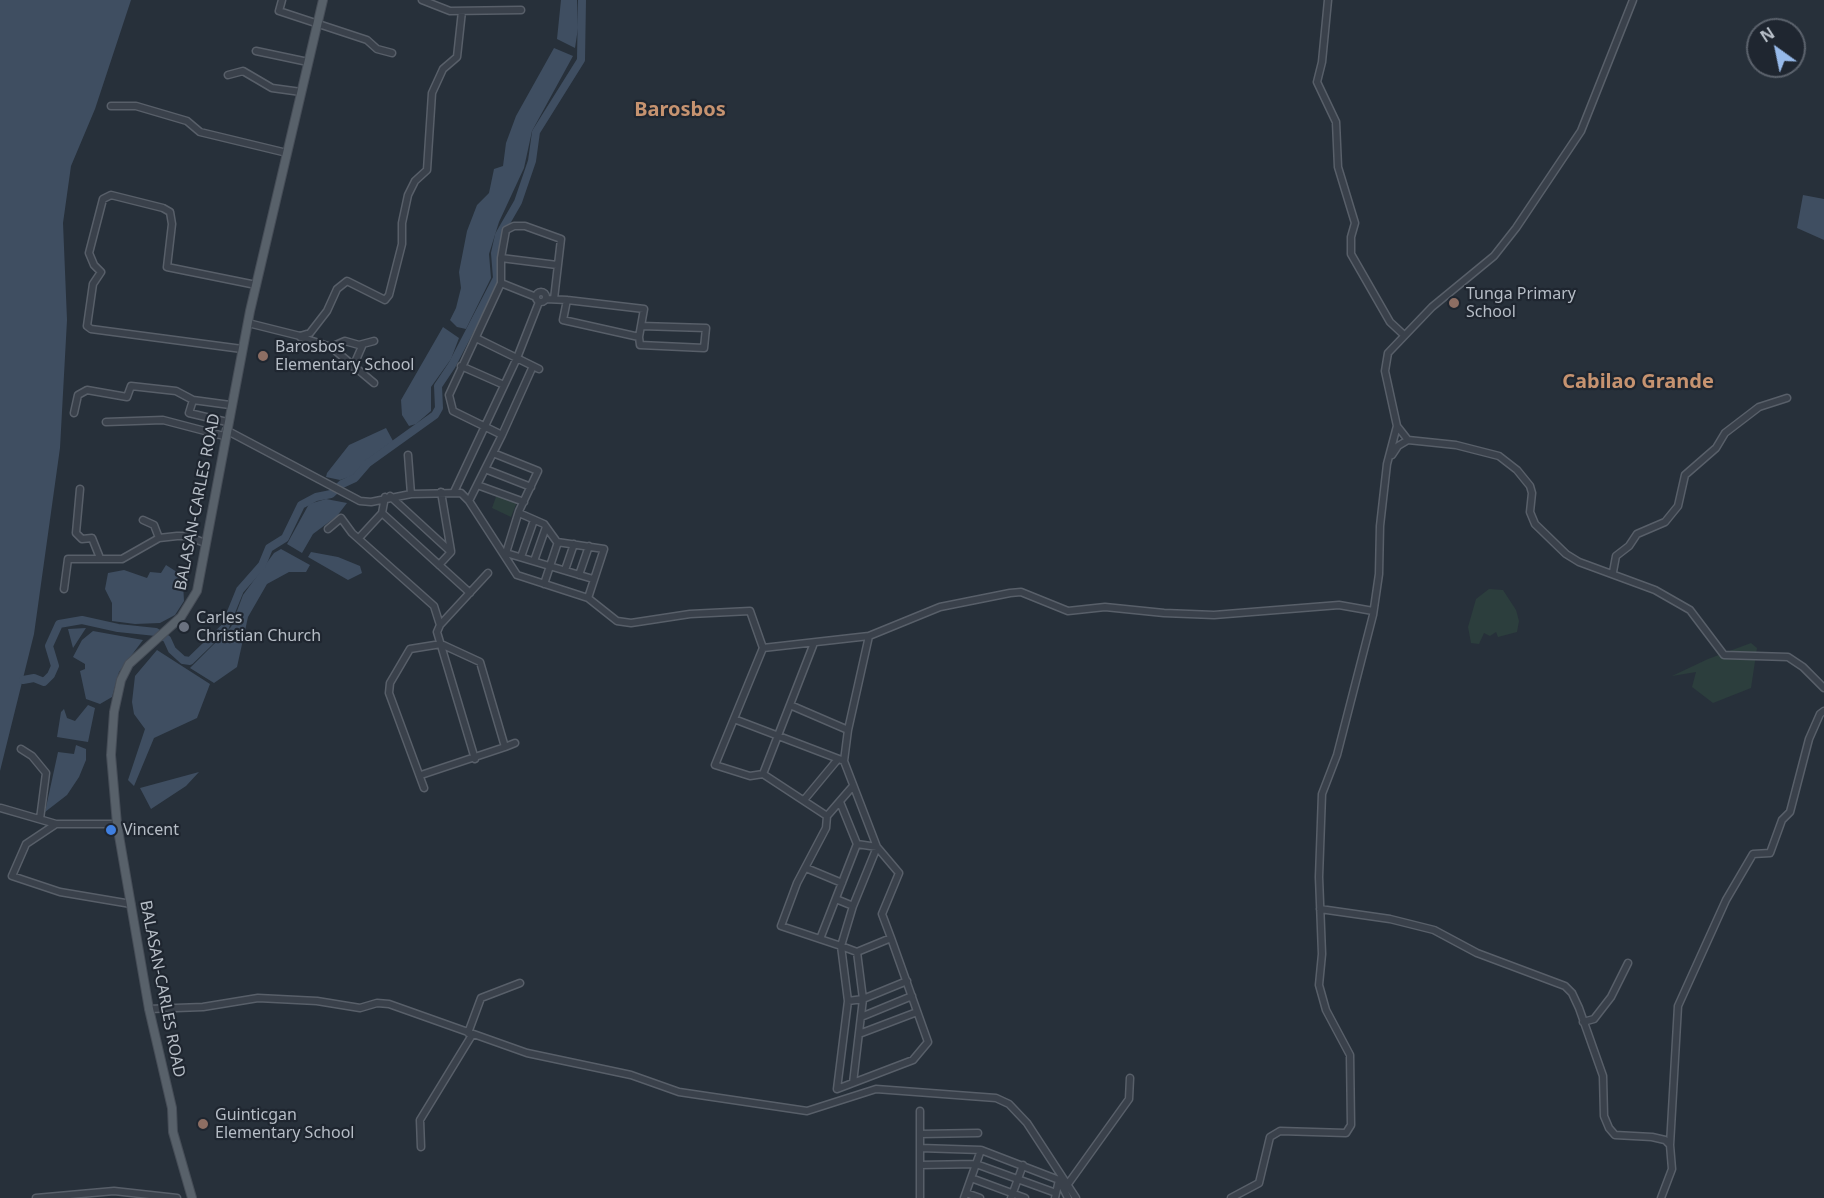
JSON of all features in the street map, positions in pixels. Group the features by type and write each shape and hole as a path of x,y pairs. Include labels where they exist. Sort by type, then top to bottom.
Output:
{"main road":[{"name":"BALASAN-CARLES ROAD","path":"192,1198 173,1132 171,1108 149,1009 117,824 111,755 116,696 129,664 191,605 197,591 230,405 323,0"}],"street":[{"path":"282,0 279,11 367,40 377,49 392,53"},
{"path":"422,0 450,11 521,10"},
{"path":"1328,0 1322,62 1317,82 1336,122 1338,167 1355,223 1351,237 1351,254 1384,314 1404,335"},
{"path":"1231,1198 1259,1182 1270,1137 1280,1131 1339,1134 1349,1130 1350,1055 1320,994 1322,794 1337,755 1379,582 1380,526 1387,464 1397,426 1385,364 1388,353 1458,284 1494,256 1516,228 1581,130 1634,0"},
{"path":"300,336 310,333 327,311 337,289 347,281 385,300 389,295 402,244 402,223 408,195 415,181 427,170 432,93 443,69 457,57 462,11"},
{"path":"256,51 308,62"},
{"path":"228,75 243,71 272,88 301,92"},
{"path":"111,106 136,106 186,121 200,132 287,153"},
{"path":"242,349 91,329 87,326 93,284 101,272 94,265 89,253 103,198 111,195 163,208 170,212 172,224 167,267 256,285"},
{"path":"502,435 453,411 449,395 501,283 501,258 506,230 525,226 561,239 554,299"},
{"path":"501,258 557,265"},
{"path":"501,283 537,300 546,298 644,309 639,337 640,345 704,348 706,328 641,326"},
{"path":"454,492 517,357 537,300"},
{"path":"567,300 563,320 639,337"},
{"path":"248,323 332,347 353,367 370,377 374,383"},
{"path":"469,501 536,367 476,338"},
{"path":"332,347 345,341 363,344 374,341"},
{"path":"353,367 363,344"},
{"path":"461,366 504,385"},
{"path":"74,412 78,395 87,390 128,397 131,386 176,391 193,400 230,405"},
{"path":"1612,572 1616,556 1629,546 1637,534 1665,522 1678,506 1685,475 1716,448 1725,433 1759,407 1787,398"},
{"path":"193,400 189,413 226,429 360,501 370,502 411,494 461,493 469,501 517,575 588,598 617,621 631,623 690,614 750,611 763,648 715,765 750,776 763,774 827,816"},
{"path":"106,422 164,420 226,429"},
{"path":"1397,426 1408,440"},
{"path":"1387,464 1394,451 1408,440 1456,445 1490,453 1506,461 1530,486 1532,519 1538,529 1573,558 1655,590 1690,610 1724,655 1788,657 1824,688"},
{"path":"493,453 538,471 519,513 506,553 594,579"},
{"path":"408,455 411,494"},
{"path":"485,469 531,487"},
{"path":"480,486 524,502"},
{"path":"80,489 76,533 82,539 92,538 100,558"},
{"path":"441,492 452,552"},
{"path":"359,537 382,513 387,497"},
{"path":"387,497 452,552"},
{"path":"382,513 470,593"},
{"path":"519,513 546,527 558,542 604,549 588,598"},
{"path":"328,529 341,518 352,533 434,606 440,625"},
{"path":"143,520 154,525 159,538"},
{"path":"521,557 534,520"},
{"path":"534,561 546,527"},
{"path":"64,589 68,559 127,557 159,538 187,536 205,543"},
{"path":"544,584 558,542"},
{"path":"565,570 574,544"},
{"path":"579,574 589,546"},
{"path":"439,565 452,552"},
{"path":"475,759 437,632 440,625 488,573"},
{"path":"763,648 869,636 940,607 1022,592 1068,611 1105,607 1214,615 1339,605 1373,611"},
{"path":"804,800 841,760 869,636"},
{"path":"763,774 814,642"},
{"path":"424,788 389,693 390,683 410,649 441,644 480,662 505,747"},
{"path":"790,705 848,730"},
{"path":"1661,1198 1672,1169 1670,1145 1678,1006 1726,900 1754,854 1770,853 1782,820 1790,812 1809,739 1820,714 1824,711"},
{"path":"734,719 841,760 878,846 899,873 882,914 928,1042 913,1060 837,1089"},
{"path":"421,775 475,759 516,743"},
{"path":"21,749 37,760 46,773 39,809 40,819"},
{"path":"854,786 827,816 826,828 797,883 781,926 858,952 891,938"},
{"path":"820,939 857,844 840,802"},
{"path":"1,808 56,824 117,824"},
{"path":"56,824 26,844 12,876 60,892 131,904"},
{"path":"857,844 878,846"},
{"path":"836,1101 848,1001 841,946 853,906 878,846"},
{"path":"806,868 842,883"},
{"path":"836,899 853,906"},
{"path":"1320,909 1390,919 1434,930 1477,953 1565,986 1572,993 1603,1076 1604,1116 1609,1128 1615,1135 1652,1137 1665,1140 1670,1145"},
{"path":"853,1083 863,999 858,952"},
{"path":"1583,1022 1594,1019 1611,997 1628,963"},
{"path":"848,1001 863,999 906,981"},
{"path":"422,1147 420,1120 470,1034 481,998 520,983"},
{"path":"861,1017 912,996"},
{"path":"149,1009 203,1007 258,999 317,1001 360,1008 377,1003 389,1004 527,1053 631,1075 679,1092 807,1111 876,1089 1003,1101 1027,1123 1076,1198"},
{"path":"859,1035 917,1012"},
{"path":"1068,1184 1129,1099 1131,1078"},
{"path":"920,1111 920,1198"},
{"path":"920,1134 978,1133"},
{"path":"920,1148 981,1150 1059,1180 1068,1198"},
{"path":"980,1198 965,1195 981,1150"},
{"path":"920,1165 976,1164 1055,1196 1059,1180"},
{"path":"1012,1196 1023,1165"},
{"path":"971,1178 1012,1196 1025,1198"},
{"path":"36,1198 114,1191 177,1198"}],"shaded area":[{"path":"497,494 517,502 511,517 492,508"},
{"path":"1489,589 1503,590 1516,610 1519,621 1517,632 1498,637 1496,632 1490,636 1484,633 1479,644 1471,643 1468,627 1476,599"},
{"path":"1751,643 1757,648 1751,688 1713,703 1692,687 1696,672 1672,676 1708,659"}],"water":[{"path":"0,0 131,0 95,109 71,166 63,223 67,320 60,448 34,634 0,771"},
{"path":"561,0 577,0 578,28 575,48 557,39"},
{"path":"554,48 573,56 532,131 524,168 499,222 489,254 491,278 466,329 457,327 450,320 461,288 459,272 467,231 477,205 489,193 494,169 503,166 506,143 516,116"},
{"path":"1803,195 1824,199 1824,240 1797,228"},
{"path":"443,327 459,338 451,359 431,387 431,411 416,424 409,426 402,415 401,400"},
{"path":"386,428 393,441 369,458 352,476 340,480 326,477 349,445"},
{"path":"326,499 347,503 337,516 313,534 302,553 287,544 309,504"},
{"path":"281,549 310,565 306,572 289,572 267,584 248,617 237,667 214,683 190,668 231,627 243,595 274,553"},
{"path":"311,552 338,557 360,566 362,573 348,580 308,557"},
{"path":"166,565 180,574 183,583 184,601 175,615 160,623 135,624 112,621 112,603 105,589 108,573 124,570 147,578 150,572 161,573"},
{"path":"86,628 73,648 68,629"},
{"path":"93,631 143,640 119,672 112,697 100,704 86,699 80,671 85,669 85,664 73,657 82,640"},
{"path":"157,650 210,684 197,718 154,738 134,786 128,780 145,729 134,714 132,702 135,676"},
{"path":"88,705 95,708 88,742 57,737 61,712 64,709 67,718 75,721"},
{"path":"76,745 86,749 86,760 79,777 67,795 45,812 58,752 74,754"},
{"path":"199,772 186,786 151,809 140,788"}],"waterway":[{"path":"23,680 34,678 44,682 51,675 55,666 49,646 59,624 82,620 118,628 156,632 167,639 172,650 183,660 190,661 225,627 240,590 262,565 269,548 285,538 301,505 316,497 331,494 342,484 355,478 368,463 435,415 439,408 438,386 452,365 497,278 495,253 499,235 518,202 532,161 536,132 581,60 582,0"}],"place":[{"name":"Tunga Primary School","path":"1454,303"},
{"name":"Barosbos Elementary School","path":"263,356"},
{"name":"Carles Christian Church","path":"184,627"},
{"name":"Vincent","path":"111,830"},
{"name":"Guinticgan Elementary School","path":"203,1124"}],"district":[{"name":"Barosbos","path":"680,110"},
{"name":"Cabilao Grande","path":"1638,382"}]}
